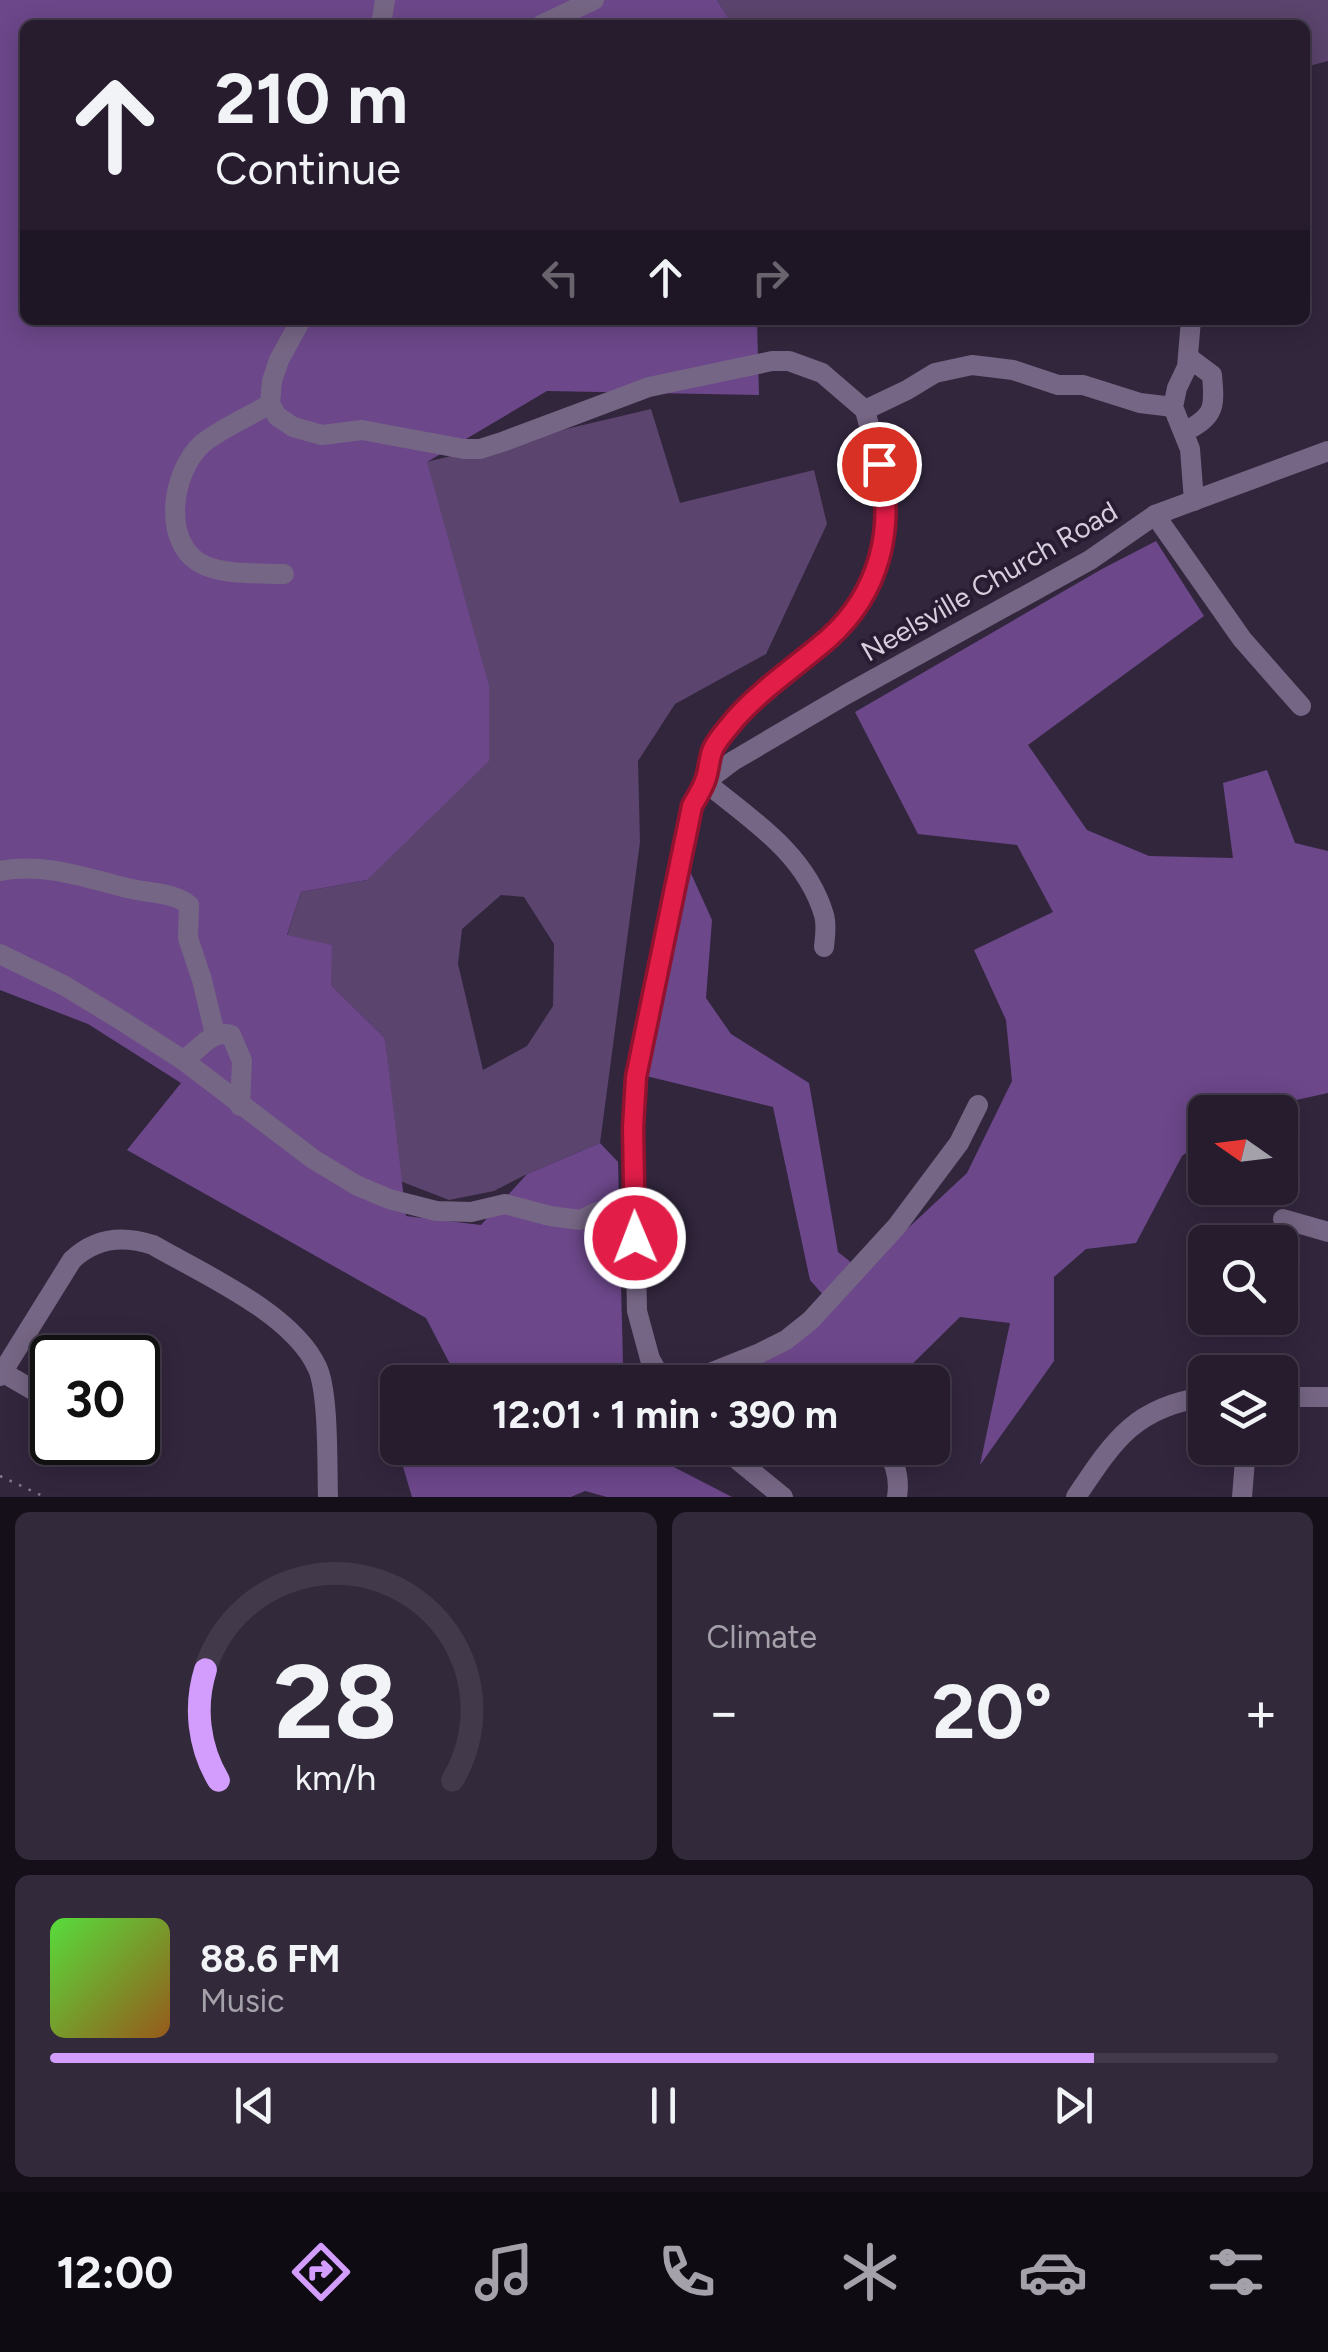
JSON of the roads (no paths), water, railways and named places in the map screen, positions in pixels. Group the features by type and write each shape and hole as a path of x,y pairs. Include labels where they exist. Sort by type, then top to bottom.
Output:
{"street":[{"path":"552,20 594,0"},
{"path":"298,325 278,360 270,404 277,416 308,432 362,430 447,448 480,449 649,387 772,361 789,361 822,373 865,410 886,490 886,525 880,559 868,588 832,634 738,716 713,748 705,782 692,806 636,1077 633,1128 637,1311 654,1365"},
{"path":"1191,325 1188,357 1173,408 1190,450 1194,501"},
{"path":"1184,432 1203,422 1214,403 1212,375 1188,357"},
{"path":"865,410 935,373 972,365 1014,370 1058,385 1083,385 1140,404 1173,408"},
{"path":"270,404 203,443 191,457 182,472 174,523 193,559 210,568 284,574"},
{"name":"Neelsville Church Road","path":"705,782 846,694 1090,560 1155,515 1328,451"},
{"path":"1155,515 1242,639 1301,706"},
{"path":"705,782 786,848 797,862 825,918 824,947"},
{"path":"0,871 14,868 74,874 181,898 189,905 188,938 215,1034"},
{"path":"0,954 64,986 182,1060 313,1159 388,1199 436,1211 471,1212 505,1204 580,1220 635,1202"},
{"path":"182,1060 215,1034 231,1035 239,1052 242,1074 240,1106"},
{"path":"730,1365 786,1340 811,1320 898,1226 959,1143 978,1105"},
{"path":"1283,1219 1328,1232"},
{"path":"30,1390 1,1374 72,1260 107,1239 136,1239 152,1244 265,1310 298,1339 317,1367 323,1387 328,1497"},
{"path":"1298,1397 1328,1396"},
{"path":"1076,1497 1111,1445 1136,1422 1188,1400"},
{"path":"751,1465 783,1497"},
{"path":"895,1465 897,1497"},
{"path":"1242,1497 1245,1465"}]}
